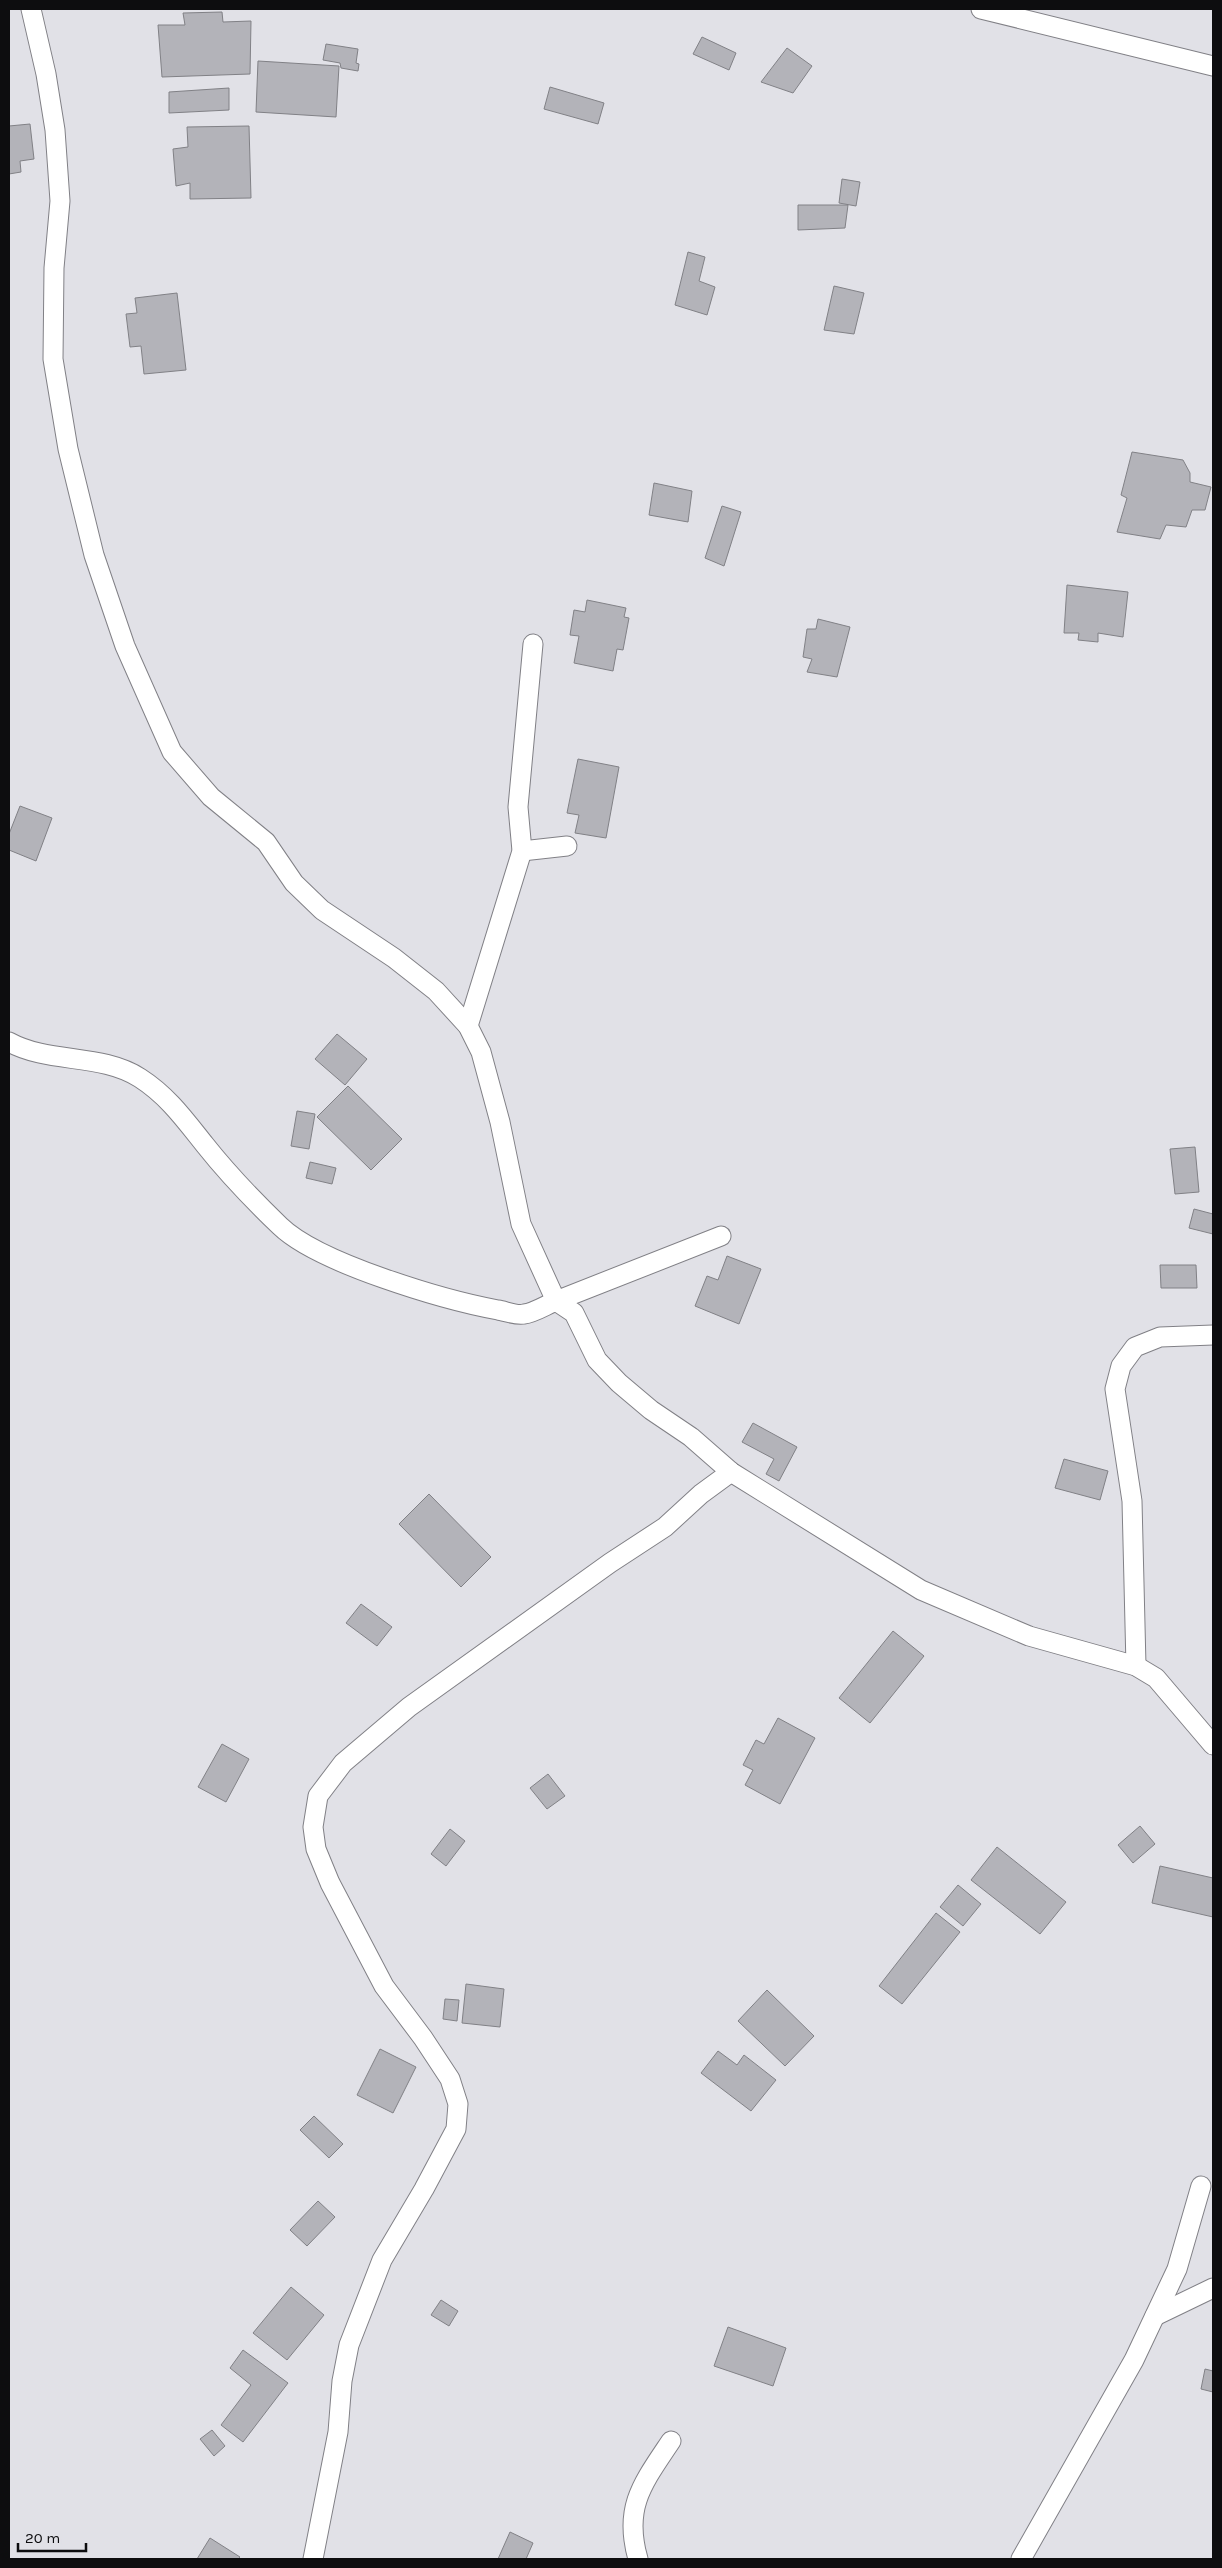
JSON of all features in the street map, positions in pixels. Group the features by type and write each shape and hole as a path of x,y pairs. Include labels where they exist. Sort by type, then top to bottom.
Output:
{"street":[{"path":"31,9 46,74 55,130 60,201 54,268 53,359 68,449 94,555 125,646 172,752 211,797 266,842 294,883 322,910 394,958 436,991 468,1026 480,1052 500,1122 521,1224 556,1301 574,1313 597,1360 618,1382 651,1410 691,1437 731,1472 921,1590 1029,1636 1136,1666 1156,1678 1213,1745"},
{"path":"981,9 1213,66"},
{"path":"468,1026 522,851 518,807 533,644"},
{"path":"522,851 567,846"},
{"path":"9,1042 40,1053 108,1064 138,1076 160,1092 175,1107 206,1146 281,1228 313,1248 363,1270 476,1306 524,1315 721,1236"},
{"path":"1136,1666 1132,1501 1115,1389 1121,1366 1135,1347 1160,1337 1213,1335"},
{"path":"313,2559 338,2432 342,2381 349,2345 382,2260 424,2189 456,2128 458,2104 450,2079 423,2038 384,1986 330,1884 316,1849 313,1827 318,1796 343,1763 409,1707 610,1563 665,1527 701,1494 731,1472"},
{"path":"1021,2559 1134,2360 1177,2269 1201,2186"},
{"path":"1155,2316 1213,2288"},
{"path":"638,2559 632,2539 632,2511 646,2478 671,2441"}],"building":[{"path":"222,12 223,22 251,21 250,74 162,77 158,25 185,25 183,13"},
{"path":"702,37 736,53 729,70 693,54"},
{"path":"326,44 358,49 356,63 359,64 358,71 341,68 340,63 323,60"},
{"path":"787,48 812,66 793,93 761,82"},
{"path":"258,61 339,66 336,117 256,112"},
{"path":"550,87 604,103 598,124 544,109"},
{"path":"229,88 229,110 169,113 169,92"},
{"path":"30,124 34,159 20,161 21,172 9,174 9,126"},
{"path":"249,126 251,198 190,199 190,183 176,186 173,149 188,147 187,127"},
{"path":"842,179 860,182 856,206 839,203"},
{"path":"798,205 848,205 845,228 798,230"},
{"path":"688,252 705,257 699,281 715,287 707,315 675,305"},
{"path":"834,286 864,293 854,334 824,330"},
{"path":"177,293 186,370 144,374 141,346 130,347 126,314 137,313 135,298"},
{"path":"1132,452 1183,460 1190,473 1190,482 1211,487 1205,510 1192,510 1186,527 1166,525 1160,539 1117,532 1127,498 1121,495"},
{"path":"654,483 692,491 688,522 649,515"},
{"path":"722,506 741,512 724,566 705,558"},
{"path":"1067,585 1128,592 1123,637 1098,633 1098,642 1078,640 1079,633 1064,633"},
{"path":"587,600 626,608 624,617 629,618 623,650 617,649 613,671 574,663 579,636 570,635 574,610 585,612"},
{"path":"818,619 850,627 837,677 807,672 812,659 803,657 807,629 816,629"},
{"path":"578,759 619,767 606,838 575,833 579,815 567,813"},
{"path":"20,806 52,818 36,861 9,850 9,834"},
{"path":"337,1034 367,1059 345,1085 315,1059"},
{"path":"348,1086 402,1139 371,1170 317,1117"},
{"path":"297,1111 315,1114 309,1149 291,1146"},
{"path":"1195,1147 1199,1192 1175,1194 1170,1149"},
{"path":"310,1162 336,1168 332,1184 306,1178"},
{"path":"1194,1209 1213,1214 1213,1234 1189,1228"},
{"path":"727,1256 761,1269 739,1324 695,1306 707,1276 718,1280"},
{"path":"1160,1265 1196,1265 1197,1288 1161,1288"},
{"path":"753,1423 797,1447 779,1481 766,1474 774,1459 742,1442"},
{"path":"1064,1459 1108,1471 1100,1500 1055,1488"},
{"path":"429,1494 491,1557 461,1587 399,1524"},
{"path":"361,1604 392,1627 377,1646 346,1623"},
{"path":"893,1631 924,1656 870,1723 839,1698"},
{"path":"778,1718 815,1738 780,1804 745,1785 753,1770 743,1765 756,1740 764,1744"},
{"path":"222,1744 249,1759 226,1802 198,1787"},
{"path":"548,1774 565,1796 547,1809 530,1788"},
{"path":"1140,1826 1155,1844 1133,1863 1118,1845"},
{"path":"450,1829 465,1841 446,1866 431,1854"},
{"path":"997,1847 1066,1902 1040,1934 971,1880"},
{"path":"1160,1866 1213,1878 1213,1917 1152,1903"},
{"path":"958,1885 981,1904 963,1926 940,1907"},
{"path":"936,1913 960,1932 902,2004 879,1986"},
{"path":"466,1984 504,1989 500,2027 462,2023"},
{"path":"767,1990 814,2036 785,2066 738,2021"},
{"path":"445,1999 459,2000 457,2021 443,2019"},
{"path":"380,2049 416,2067 393,2113 357,2095"},
{"path":"718,2051 737,2065 744,2055 776,2080 751,2111 701,2073"},
{"path":"314,2116 343,2144 329,2158 300,2130"},
{"path":"318,2201 335,2217 307,2246 290,2230"},
{"path":"291,2287 324,2315 287,2360 253,2333"},
{"path":"441,2300 458,2311 449,2326 431,2315"},
{"path":"728,2327 786,2348 773,2386 714,2366"},
{"path":"243,2350 288,2383 243,2442 221,2425 251,2385 230,2368"},
{"path":"1205,2369 1213,2371 1213,2392 1201,2389"},
{"path":"212,2430 225,2446 214,2456 200,2439"},
{"path":"510,2532 533,2543 526,2559 498,2559"},
{"path":"210,2538 240,2557 238,2559 197,2559"}]}
